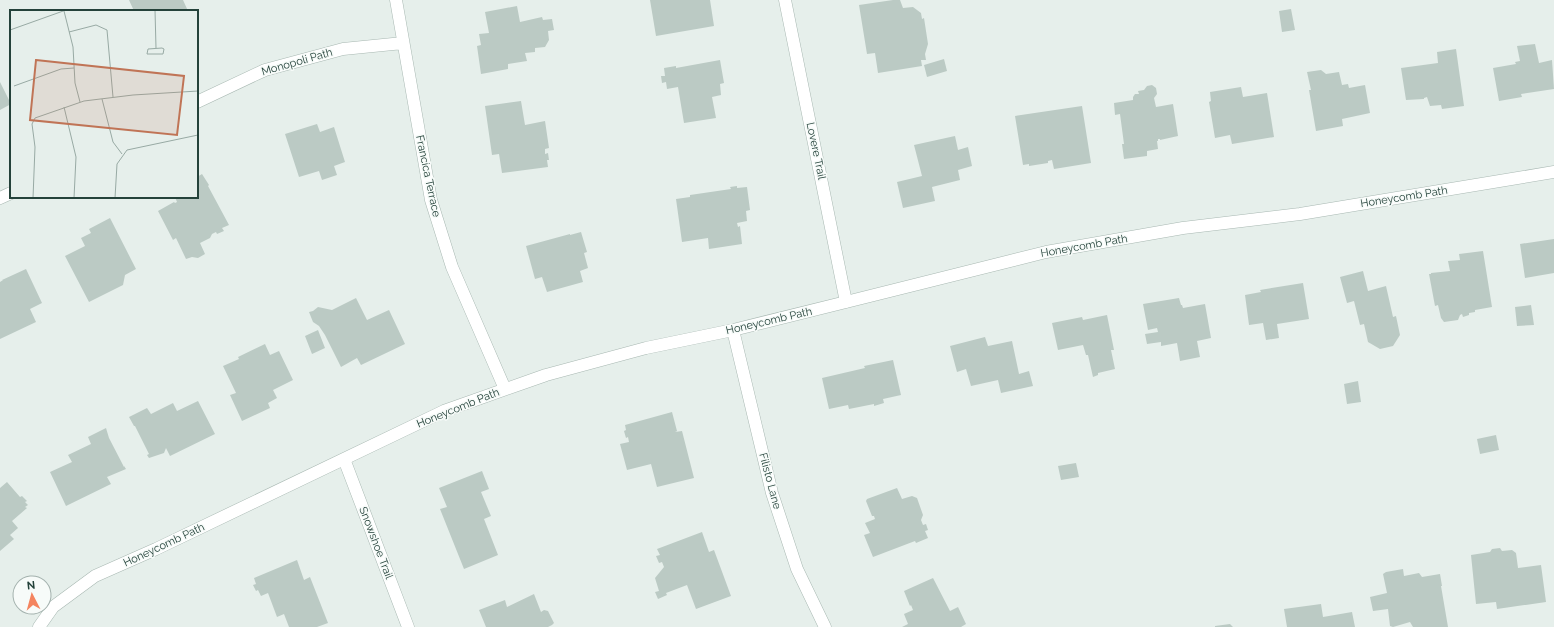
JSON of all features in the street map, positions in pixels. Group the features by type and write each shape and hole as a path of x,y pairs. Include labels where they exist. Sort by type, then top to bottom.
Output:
{"street":[{"name":"Francica Terrace","path":"396,0 431,200 452,267 505,389"},
{"name":"Lovere Trail","path":"785,0 846,302"},
{"name":"Monopoli Path","path":"198,102 265,70 342,49 403,43"},
{"name":"Honeycomb Path","path":"40,627 54,607 95,576 156,549 444,411 546,374 623,354 733,330 1046,252 1183,228 1300,214 1554,172"},
{"path":"0,198 10,193"},
{"name":"Filisto Lane","path":"733,330 772,493 797,569 825,627"},
{"name":"Snowshoe Trail","path":"344,459 408,627"}],"building":[{"path":"129,0 183,0 188,10 134,10"},
{"path":"650,0 710,0 714,26 656,36"},
{"path":"900,0 903,8 913,7 921,13 922,19 924,18 928,44 925,54 926,60 921,60 922,66 878,73 875,53 867,54 859,5"},
{"path":"517,6 520,22 542,17 543,20 552,19 554,30 548,31 549,40 545,47 535,48 535,52 525,53 527,61 508,64 508,69 481,74 477,46 481,45 479,34 489,33 485,12"},
{"path":"1291,9 1295,30 1282,32 1279,11"},
{"path":"1535,44 1539,63 1552,60 1554,89 1521,94 1522,97 1499,101 1493,68 1516,64 1515,62 1520,61 1517,46"},
{"path":"1456,49 1464,106 1442,109 1441,105 1430,106 1427,97 1424,99 1406,100 1401,68 1438,63 1437,52"},
{"path":"944,59 947,71 927,77 924,65"},
{"path":"720,60 724,83 720,84 721,95 712,97 716,118 684,123 678,87 667,89 666,82 662,83 661,76 665,76 664,68 676,66 676,68"},
{"path":"1321,70 1326,74 1339,72 1342,85 1348,84 1349,88 1365,85 1370,113 1342,119 1343,126 1316,131 1309,90 1311,90 1307,72"},
{"path":"0,82 10,105 0,110"},
{"path":"1152,85 1156,88 1157,94 1154,98 1156,107 1173,104 1178,136 1160,140 1158,139 1158,149 1147,151 1147,156 1124,159 1122,144 1124,144 1120,114 1115,115 1114,103 1133,100 1135,94 1139,94 1138,91 1144,90 1147,86"},
{"path":"1241,87 1243,97 1267,93 1274,137 1232,144 1230,135 1215,138 1209,102 1211,101 1210,92"},
{"path":"521,101 525,125 545,121 549,148 545,149 545,154 548,153 548,167 502,173 499,154 492,155 485,106"},
{"path":"1082,106 1091,163 1054,169 1052,160 1048,161 1048,163 1029,166 1029,164 1023,165 1015,116"},
{"path":"317,124 320,132 334,127 345,162 334,166 337,175 322,180 319,171 299,177 285,134"},
{"path":"955,136 958,150 968,147 972,166 958,170 960,180 932,187 935,201 903,208 897,182 922,176 914,145"},
{"path":"202,174 229,225 222,228 224,231 217,234 216,232 212,234 210,238 200,243 205,254 198,258 192,257 186,259 176,238 173,240 158,211 174,202 177,202 175,198 198,198 198,176"},
{"path":"737,186 737,188 747,187 750,210 746,211 747,221 737,223 738,227 740,226 742,244 709,249 708,238 682,242 676,199 690,197 690,195 731,189 730,187"},
{"path":"110,218 136,269 125,275 123,285 89,302 65,256 85,246 81,238 91,233 89,229"},
{"path":"581,232 587,252 584,253 588,268 580,271 583,282 547,292 542,277 535,279 526,246"},
{"path":"1554,239 1554,273 1525,278 1520,244"},
{"path":"1483,251 1492,307 1475,310 1475,312 1469,313 1469,315 1463,317 1462,314 1458,320 1444,322 1441,318 1438,305 1435,306 1429,274 1450,271 1448,261 1460,260 1459,254"},
{"path":"26,269 42,303 30,309 36,322 0,339 0,282"},
{"path":"1363,271 1368,291 1386,286 1393,317 1396,316 1400,335 1393,346 1380,349 1368,342 1364,324 1360,325 1354,301 1347,303 1340,277"},
{"path":"1303,283 1309,319 1277,324 1279,338 1266,340 1263,323 1249,325 1245,295 1261,292 1260,290"},
{"path":"356,298 367,320 389,310 405,344 361,365 357,358 341,367 325,335 319,326 313,322 309,312 318,307 332,310"},
{"path":"1179,298 1183,308 1205,304 1211,338 1197,341 1200,357 1180,361 1177,343 1161,346 1161,342 1147,344 1145,334 1158,332 1157,328 1148,330 1143,304"},
{"path":"1531,305 1534,325 1517,326 1515,307"},
{"path":"1107,315 1114,350 1111,350 1115,369 1098,373 1098,375 1093,377 1088,355 1086,355 1083,345 1058,350 1052,323 1082,317 1083,320"},
{"path":"318,330 325,348 312,354 305,336"},
{"path":"985,337 988,346 1012,341 1019,374 1029,371 1033,386 1001,393 998,380 971,386 966,369 957,372 950,346"},
{"path":"265,344 270,355 279,351 293,380 273,390 277,398 268,403 270,408 242,421 230,395 236,393 223,366 239,359 238,357"},
{"path":"893,360 901,395 883,399 884,403 874,406 874,404 849,409 848,405 829,409 822,378 865,368 864,366"},
{"path":"1358,381 1361,402 1347,404 1344,384"},
{"path":"198,401 215,434 170,456 166,448 164,453 149,458 147,455 149,454 129,417 147,408 151,414 173,403 177,411"},
{"path":"672,412 677,431 675,432 682,431 694,478 657,487 651,464 627,470 620,444 629,442 624,431 626,430 625,425"},
{"path":"106,428 109,438 126,469 107,477 111,484 66,506 50,472 72,462 68,455 91,444 88,437"},
{"path":"1496,435 1499,450 1480,454 1477,439"},
{"path":"1076,463 1079,477 1061,480 1058,466"},
{"path":"482,471 489,489 481,492 491,516 484,519 498,555 464,569 440,509 447,507 439,488"},
{"path":"7,482 20,497 22,496 27,501 25,502 28,505 25,507 27,508 12,521 18,528 10,535 14,539 0,551 0,488"},
{"path":"897,488 902,499 912,496 917,498 923,515 921,520 923,525 926,524 928,530 925,531 928,538 916,543 915,541 873,557 864,535 870,533 865,523 875,519 874,516 872,516 866,501 867,499"},
{"path":"702,532 709,552 714,550 731,596 696,609 687,585 666,593 667,595 658,599 655,592 659,591 655,578 664,567 662,562 659,563 656,556 660,555 657,549"},
{"path":"1500,548 1502,551 1512,550 1516,553 1518,568 1541,565 1546,602 1497,609 1496,602 1476,604 1471,555 1490,552 1492,549"},
{"path":"297,560 304,580 310,577 328,623 317,627 289,627 284,614 277,617 268,593 261,596 253,585 256,584 254,578"},
{"path":"1403,569 1404,576 1419,573 1422,577 1440,574 1448,627 1413,627 1410,622 1393,627 1390,626 1388,609 1373,611 1370,597 1387,593 1383,574 1386,572"},
{"path":"933,578 950,611 958,607 966,624 961,627 902,627 908,624 904,614 913,610 904,591"},
{"path":"534,594 541,612 544,610 548,611 554,623 552,625 548,627 486,627 479,610 505,600 507,607"},
{"path":"1321,604 1323,617 1352,612 1355,627 1287,627 1284,609"},
{"path":"1230,624 1233,627 1215,627 1215,626"}]}
